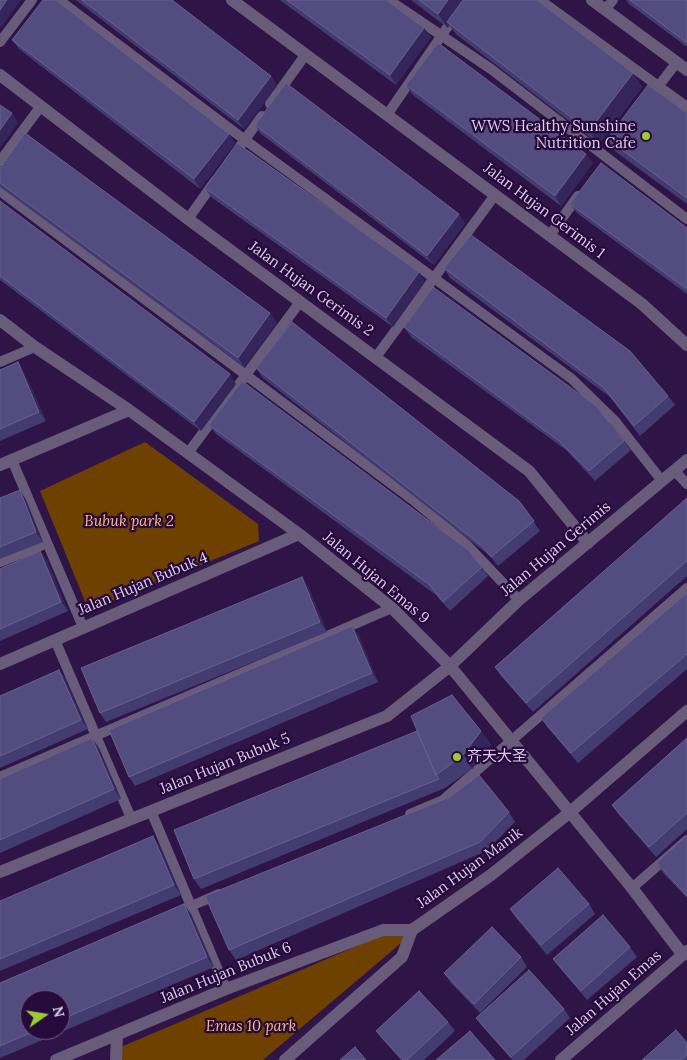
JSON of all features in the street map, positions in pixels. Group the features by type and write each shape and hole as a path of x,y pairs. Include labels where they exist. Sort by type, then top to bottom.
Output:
{"street":[{"name":"Jalan Hujan Gerimis 1","path":"232,0 642,304 687,345"},
{"path":"592,0 609,5 682,66"},
{"name":"Jalan Hujan Gerimis 2","path":"0,75 188,219 528,471 588,543"},
{"name":"Jalan Hujan Emas 9","path":"0,320 35,347 129,410 299,534 392,608 450,666 685,953"},
{"path":"6,463 129,410"},
{"name":"Jalan Hujan Gerimis","path":"450,666 519,600 687,460"},
{"name":"Jalan Hujan Bubuk 4","path":"0,664 299,534"},
{"name":"Jalan Hujan Bubuk 5","path":"0,872 387,716 450,666"},
{"name":"Jalan Hujan Manik","path":"285,1060 402,957 412,930 491,875 569,813 687,711"},
{"name":"Jalan Hujan Bubuk 6","path":"56,1060 226,989 383,930 412,930"},
{"name":"Jalan Hujan Emas","path":"561,1060 685,953"},
{"path":"116,1060 117,1035"}],"lane":[{"path":"0,42 32,0"},
{"path":"59,0 245,140 572,379 615,420 662,481"},
{"path":"389,0 491,69 687,219"},
{"path":"387,115 466,0"},
{"path":"540,0 687,107"},
{"path":"234,156 306,54"},
{"path":"641,110 659,86 682,66"},
{"path":"0,161 41,106"},
{"path":"188,219 222,172"},
{"path":"550,236 583,189"},
{"path":"0,191 413,500 459,538 519,600"},
{"path":"376,357 495,195"},
{"path":"188,453 300,302"},
{"path":"0,362 35,347"},
{"path":"6,463 47,543 84,627"},
{"path":"675,471 687,484"},
{"path":"0,562 47,543"},
{"path":"398,819 443,800 687,588"},
{"path":"0,777 392,608"},
{"path":"55,640 131,818"},
{"path":"151,811 226,989"},
{"path":"632,888 687,840"},
{"path":"164,918 227,891"}],"green space":[{"name":"Bubuk park 2","path":"145,442 258,524 259,541 89,611 40,491"},
{"name":"Emas 10 park","path":"439,911 263,1060 120,1060 121,1047"}],"building":[{"path":"0,0 7,0 0,10"},
{"path":"43,0 56,0 229,134 194,179 12,40"},
{"path":"82,0 172,0 271,76 238,120"},
{"path":"287,0 386,0 424,28 390,75"},
{"path":"419,0 448,0 438,14"},
{"path":"463,0 537,0 633,73 589,131 447,22"},
{"path":"630,0 687,0 687,43"},
{"path":"438,43 586,154 555,196 406,85"},
{"path":"286,83 459,214 427,256 255,125"},
{"path":"648,85 687,113 687,198 607,139"},
{"path":"0,105 12,113 0,130"},
{"path":"25,133 270,313 238,358 0,183 0,168"},
{"path":"237,143 419,272 386,318 205,188"},
{"path":"601,163 687,228 687,289 570,204"},
{"path":"0,201 230,374 194,422 0,276"},
{"path":"471,235 630,351 668,396 634,426 604,388 444,268"},
{"path":"433,287 596,406 624,441 589,471 559,441 404,327"},
{"path":"292,322 519,501 534,521 491,557 483,547 256,368"},
{"path":"18,362 39,412 0,429 0,370"},
{"path":"242,381 468,550 482,567 443,602 430,585 209,425"},
{"path":"20,490 36,532 0,547 0,498"},
{"path":"687,498 687,561 526,703 495,667"},
{"path":"40,551 61,602 0,629 0,569"},
{"path":"302,577 320,622 100,713 81,668"},
{"path":"687,593 687,654 571,753 541,718"},
{"path":"352,626 372,673 129,777 109,730"},
{"path":"59,670 81,720 0,756 0,696"},
{"name":"齐天大圣","path":"452,695 481,731 463,755 436,775 411,716"},
{"path":"417,731 439,779 194,879 174,830"},
{"path":"92,738 114,789 0,840 0,779"},
{"path":"687,738 687,813 649,847 612,805"},
{"path":"479,775 509,812 480,842 229,950 205,896 450,797"},
{"path":"687,835 687,896 657,863"},
{"path":"153,836 174,885 0,959 0,901"},
{"path":"558,868 589,904 541,945 510,909"},
{"path":"184,904 207,957 70,1016 70,990 20,990 20,1037 0,1046 0,983"},
{"path":"603,915 630,947 581,991 553,959"},
{"path":"492,927 521,957 474,1004 444,973"},
{"path":"529,970 564,1009 511,1057 476,1018"},
{"path":"419,991 448,1022 407,1060 403,1060 376,1031"},
{"path":"676,1030 687,1043 687,1055 681,1060 642,1060"},
{"path":"470,1031 495,1060 436,1060"},
{"path":"355,1047 366,1060 340,1060"}],"place":[{"name":"WWS Healthy Sunshine Nutrition Cafe","path":"646,136"},
{"name":"齐天大圣","path":"457,757"}]}
